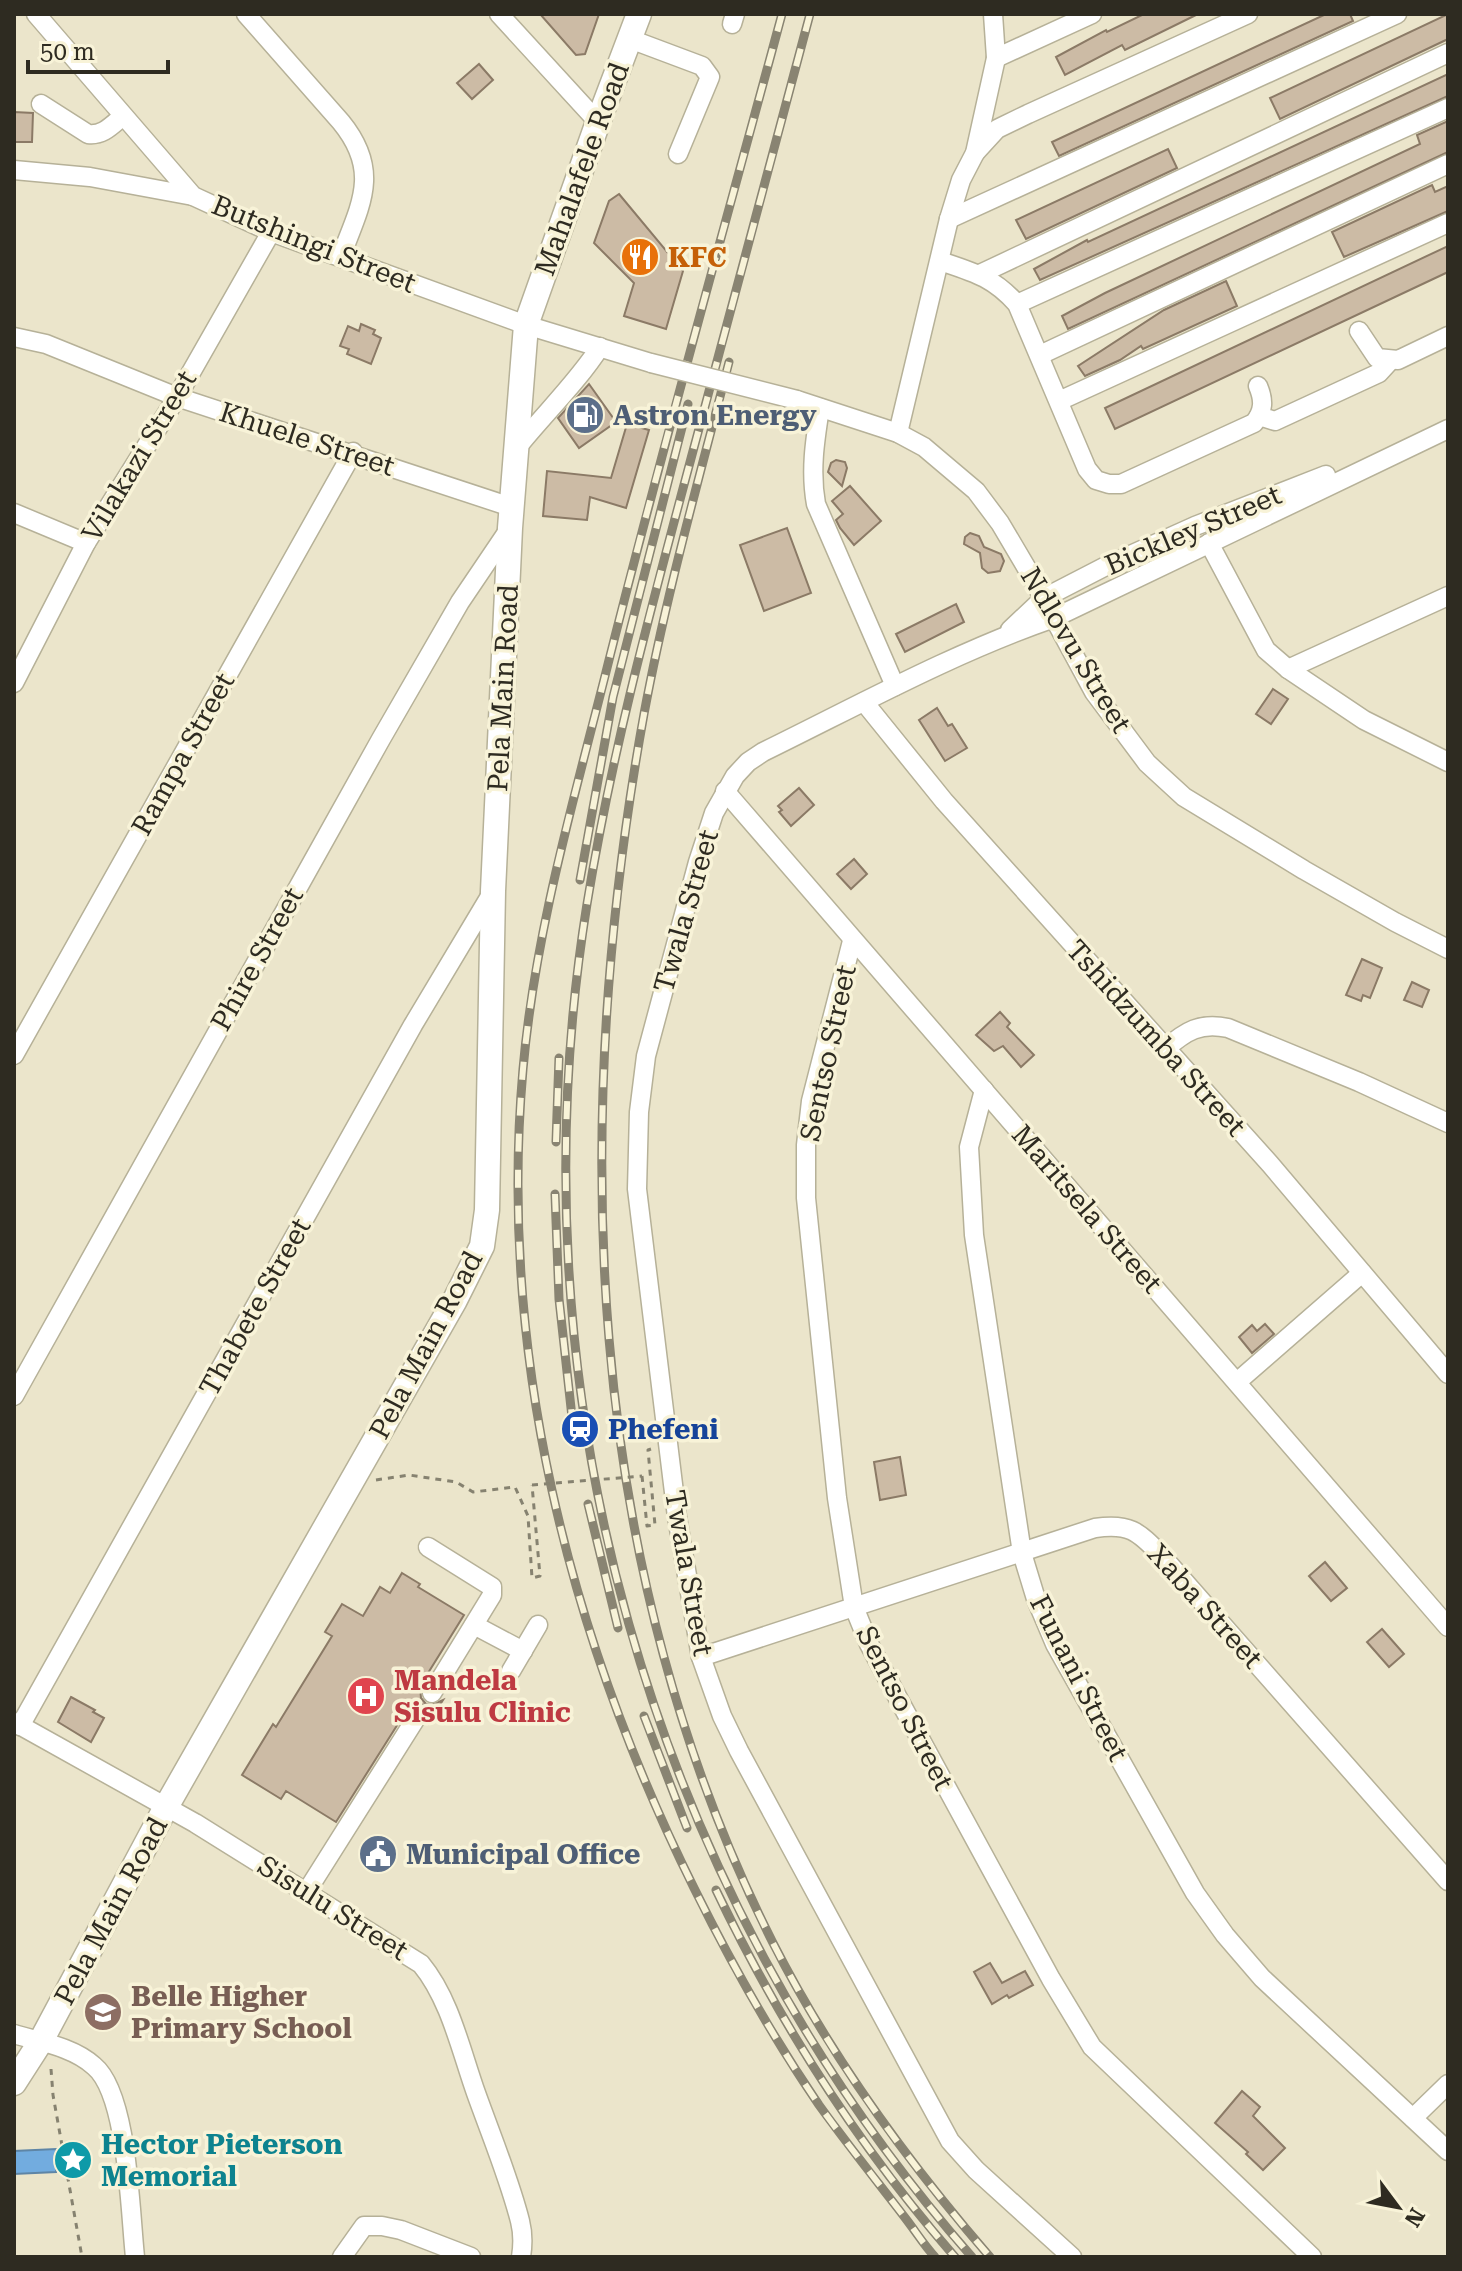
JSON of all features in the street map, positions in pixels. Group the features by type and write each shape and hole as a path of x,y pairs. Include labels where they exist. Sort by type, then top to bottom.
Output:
{"main road":[{"name":"Mahalafele Road","path":"526,325 639,14"},
{"name":"Pela Main Road","path":"14,2083 41,2041 166,1807 455,1300 482,1246 487,1210 493,891 510,517 526,325"}],"street":[{"name":"Butshingi Street","path":"36,14 193,196 271,232 526,325 651,363"},
{"path":"246,14 355,139 363,158 365,190 341,256"},
{"path":"499,14 598,122"},
{"path":"898,433 949,219 961,180 975,153 996,58 993,14"},
{"path":"996,58 1092,14"},
{"path":"975,153 997,129 1248,14"},
{"path":"949,219 1397,14"},
{"path":"630,39 702,66 710,77 678,154"},
{"path":"980,274 1448,53"},
{"path":"41,104 88,134 97,135 123,116"},
{"path":"1017,304 1448,108"},
{"path":"1040,355 1448,164"},
{"path":"14,170 90,177 193,196"},
{"path":"1059,401 1448,223"},
{"name":"Vilakazi Street","path":"14,683 86,543 177,397 271,232"},
{"path":"940,261 980,274 1002,286 1017,304 1087,469 1096,480 1121,484 1248,426 1259,416 1262,395 1258,386"},
{"path":"1359,331 1377,358 1390,361 1448,336"},
{"name":"Khuele Street","path":"14,337 46,344 177,397 353,452 510,517"},
{"path":"516,449 559,396 580,376 600,347"},
{"path":"1259,416 1275,421 1379,373 1390,361"},
{"name":"Ndlovu Street","path":"651,363 797,400 898,433 924,447 976,491 1000,523 1094,692 1147,763 1184,797 1304,870 1448,949"},
{"path":"820,408 813,462 812,486 816,504 895,686"},
{"name":"Bickley Street","path":"725,791 748,762 763,752 895,686 1005,635 1054,618 1448,429"},
{"name":"Rampa Street","path":"14,1055 353,452"},
{"name":"Bickley Street","path":"1005,635 1044,598 1106,566 1195,526 1355,464 1397,452"},
{"path":"14,513 86,543"},
{"name":"Phire Street","path":"14,1396 389,725 510,517"},
{"path":"1209,543 1266,650 1288,669 1364,720 1448,762"},
{"path":"1288,669 1446,600"},
{"name":"Tshidzumba Street","path":"864,702 944,801 1270,1164 1448,1374"},
{"name":"Maritsela Street","path":"725,791 1448,1627"},
{"name":"Twala Street","path":"725,791 714,813 698,862 646,1056 637,1145 640,1217 677,1517 701,1657 722,1716 739,1751 950,2141 976,2170 1072,2257"},
{"name":"Thabete Street","path":"17,1724 413,1025 493,891"},
{"name":"Sentso Street","path":"852,941 811,1101 806,1145 806,1198 837,1498 854,1607 869,1644 899,1700 1051,1979 1092,2047 1312,2257"},
{"path":"1165,1049 1186,1031 1198,1026 1212,1024 1228,1028 1448,1123"},
{"name":"Funani Street","path":"984,1090 969,1147 974,1235 1022,1553 1036,1599 1055,1644 1195,1893 1241,1956 1448,2151"},
{"path":"1237,1382 1362,1273"},
{"name":"Xaba Street","path":"701,1657 1095,1528 1128,1528 1143,1536 1448,1881"},
{"path":"428,1547 492,1587 492,1595 432,1693"},
{"path":"474,1625 523,1651"},
{"path":"511,1671 538,1625"},
{"path":"307,1891 418,1715"},
{"name":"Sisulu Street","path":"17,1724 166,1807 421,1964 446,2007 519,2220 523,2238 521,2257"},
{"path":"14,2034 80,2056 94,2065 111,2089 123,2145 135,2257"},
{"path":"1413,2118 1448,2084"},
{"path":"342,2257 364,2226 382,2226 471,2257"}],"path":[{"path":"393,1478 409,1475 456,1482 473,1492 515,1487 528,1516 532,1578 540,1576 532,1485 642,1476 647,1526 655,1525 649,1456"},
{"path":"51,2069 82,2257"}],"water":[{"path":"56,2149 56,2172 14,2174 14,2151"}],"building":[{"path":"540,14 599,14 585,54 576,55"},
{"path":"1144,14 1198,14 1125,50 1122,45 1065,75 1056,57"},
{"path":"1326,14 1350,14 1353,21 1059,156 1052,142"},
{"path":"1448,14 1448,39 1280,119 1270,98"},
{"path":"479,64 493,80 472,99 457,83"},
{"path":"1448,74 1448,96 1040,280 1034,269 1087,240"},
{"path":"14,112 33,113 32,142 14,142"},
{"path":"1448,121 1448,152 1068,329 1062,316 1420,144 1417,135"},
{"path":"1168,149 1177,168 1026,239 1016,220"},
{"path":"1432,185 1435,192 1448,186 1448,211 1344,257 1332,232"},
{"name":"KFC","path":"619,194 683,271 666,329 624,316 634,283 594,243 609,201"},
{"path":"1448,246 1448,272 1115,429 1105,408"},
{"path":"1226,281 1237,306 1143,349 1141,346 1120,360 1085,376 1078,366 1164,310"},
{"path":"361,324 375,330 373,334 381,338 371,364 347,354 349,349 340,346 348,326 359,331"},
{"path":"589,384 616,422 579,448 558,418"},
{"path":"627,424 649,430 626,508 590,497 587,520 543,516 547,471 611,478"},
{"path":"836,460 845,462 847,468 842,486 828,472 831,463"},
{"path":"850,486 881,521 854,545 836,520 843,514 832,501"},
{"path":"787,528 811,593 764,611 740,545"},
{"path":"970,533 979,536 984,547 1001,554 1004,561 1000,571 988,573 982,568 980,553 964,544 965,537"},
{"path":"956,604 964,622 905,652 896,634"},
{"path":"1273,689 1288,699 1271,724 1256,714"},
{"path":"937,708 967,748 945,761 919,720"},
{"path":"799,788 814,805 791,826 779,812 782,810 778,806"},
{"path":"854,859 867,874 851,889 837,874"},
{"path":"1362,959 1382,968 1370,998 1363,995 1361,1001 1346,995"},
{"path":"1412,982 1429,990 1422,1007 1404,1000"},
{"path":"1000,1012 1010,1023 1007,1027 1034,1055 1021,1067 1003,1046 994,1051 976,1035"},
{"path":"1265,1324 1274,1334 1252,1353 1239,1337 1252,1325 1257,1331"},
{"path":"900,1457 906,1495 880,1500 874,1462"},
{"path":"1325,1562 1347,1588 1331,1601 1309,1576"},
{"name":"Mandela Sisulu Clinic","path":"402,1573 420,1584 418,1587 464,1615 420,1686 421,1698 426,1704 443,1700 429,1722 429,1710 425,1705 418,1703 408,1708 336,1822 286,1791 281,1799 242,1775 273,1724 276,1727 332,1636 325,1632 342,1604 363,1616 380,1587 390,1593"},
{"path":"1382,1629 1404,1654 1389,1667 1367,1642"},
{"path":"71,1697 104,1718 91,1742 58,1722"},
{"path":"990,1963 1002,1983 1025,1971 1033,1985 992,2004 974,1972"},
{"path":"1242,2091 1260,2107 1253,2116 1285,2148 1263,2170 1215,2123"}],"railway":[{"path":"782,14 648,507 568,819 546,918 523,1069 518,1175 521,1281 533,1386 552,1490 578,1592 611,1693 649,1792 708,1916 785,2053 830,2120 935,2257"},
{"path":"810,14 648,620 597,846 587,904 568,1086 569,1267 589,1447 629,1624 687,1795 764,1958 859,2113 972,2257"},
{"path":"729,362 673,581 644,714 620,869 606,1025 602,1183 609,1340 629,1496 662,1649 710,1798 773,1943 820,2027 872,2107 990,2257"},
{"path":"580,880 613,697 688,404"},
{"path":"556,1142 559,1058"},
{"path":"555,1194 559,1299 572,1417"},
{"path":"588,1504 618,1628"},
{"path":"644,1716 687,1828"},
{"path":"716,1890 766,1988 823,2082 886,2172 955,2257"}],"place":[{"name":"KFC","path":"640,257"},
{"name":"Astron Energy","path":"585,415"},
{"name":"Phefeni","path":"580,1429"},
{"name":"Mandela Sisulu Clinic","path":"366,1696"},
{"name":"Municipal Office","path":"378,1854"},
{"name":"Belle Higher Primary School","path":"103,2012"},
{"name":"Hector Pieterson Memorial","path":"73,2160"}]}
